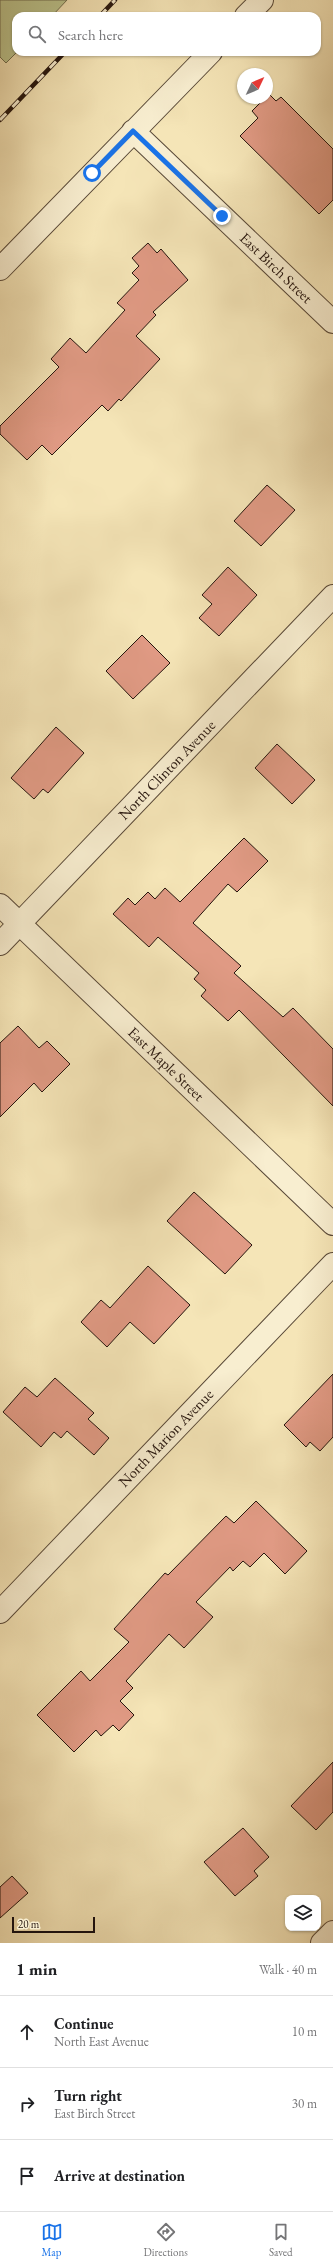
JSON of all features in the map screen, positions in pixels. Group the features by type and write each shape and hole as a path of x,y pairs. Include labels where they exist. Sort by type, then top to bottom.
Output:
{"street":[{"path":"250,12 262,0"},
{"path":"0,269 207,56"},
{"name":"East Birch Street","path":"133,131 333,322"},
{"name":"North Clinton Avenue","path":"0,944 333,596"},
{"name":"East Maple Street","path":"0,905 333,1224"},
{"name":"North Marion Avenue","path":"0,1612 333,1264"},
{"path":"322,1943 333,1932"}],"green space":[{"path":"0,0 67,0 56,12 12,12 13,56 6,63 0,57"}],"building":[{"path":"281,97 333,149 333,200 319,214 240,136 258,118 252,111 259,104 273,104 273,98 276,101"},
{"path":"148,243 157,253 161,249 188,280 153,312 156,315 136,336 160,359 121,401 119,399 108,411 102,405 52,455 42,445 27,460 0,434 0,426 59,367 51,359 70,338 86,353 125,310 117,303 139,280 132,273 139,266 132,258"},
{"path":"267,485 295,510 261,546 234,521"},
{"path":"228,567 257,595 219,636 199,618 212,604 202,595"},
{"path":"142,635 170,663 133,699 106,671"},
{"path":"56,727 84,753 48,793 43,789 34,799 11,778"},
{"path":"277,744 315,780 292,804 255,768"},
{"path":"244,838 268,861 237,892 228,884 193,923 241,966 234,973 283,1017 293,1008 333,1049 333,1106 239,1010 228,1021 201,996 206,990 194,979 199,973 158,937 149,947 113,914 128,898 135,905 148,892 155,899 165,888 180,902"},
{"path":"18,1026 39,1048 47,1041 70,1064 42,1092 34,1083 0,1117 0,1043"},
{"path":"194,1192 252,1245 225,1274 167,1221"},
{"path":"148,1266 190,1305 154,1344 130,1322 107,1347 81,1322 101,1300 110,1308"},
{"path":"333,1374 333,1437 320,1451 310,1442 306,1447 284,1425"},
{"path":"55,1378 94,1413 88,1419 109,1438 94,1455 67,1431 61,1438 54,1432 41,1447 3,1412 25,1387 37,1397"},
{"path":"256,1501 307,1551 285,1574 264,1553 250,1567 243,1561 233,1571 230,1567 196,1602 213,1617 184,1648 169,1634 126,1681 133,1688 120,1701 134,1715 119,1731 113,1725 101,1736 96,1730 74,1752 37,1715 81,1671 90,1681 129,1642 114,1629 165,1573 168,1575 226,1516 234,1523"},
{"path":"333,1762 333,1812 316,1830 291,1806"},
{"path":"243,1828 269,1857 254,1871 258,1876 235,1896 204,1862"},
{"path":"12,1876 28,1893 0,1918 0,1887"}],"railway":[{"path":"104,12 115,0"},
{"path":"0,120 61,56"}],"route":[{"path":"92,173 133,131 222,216"}]}
